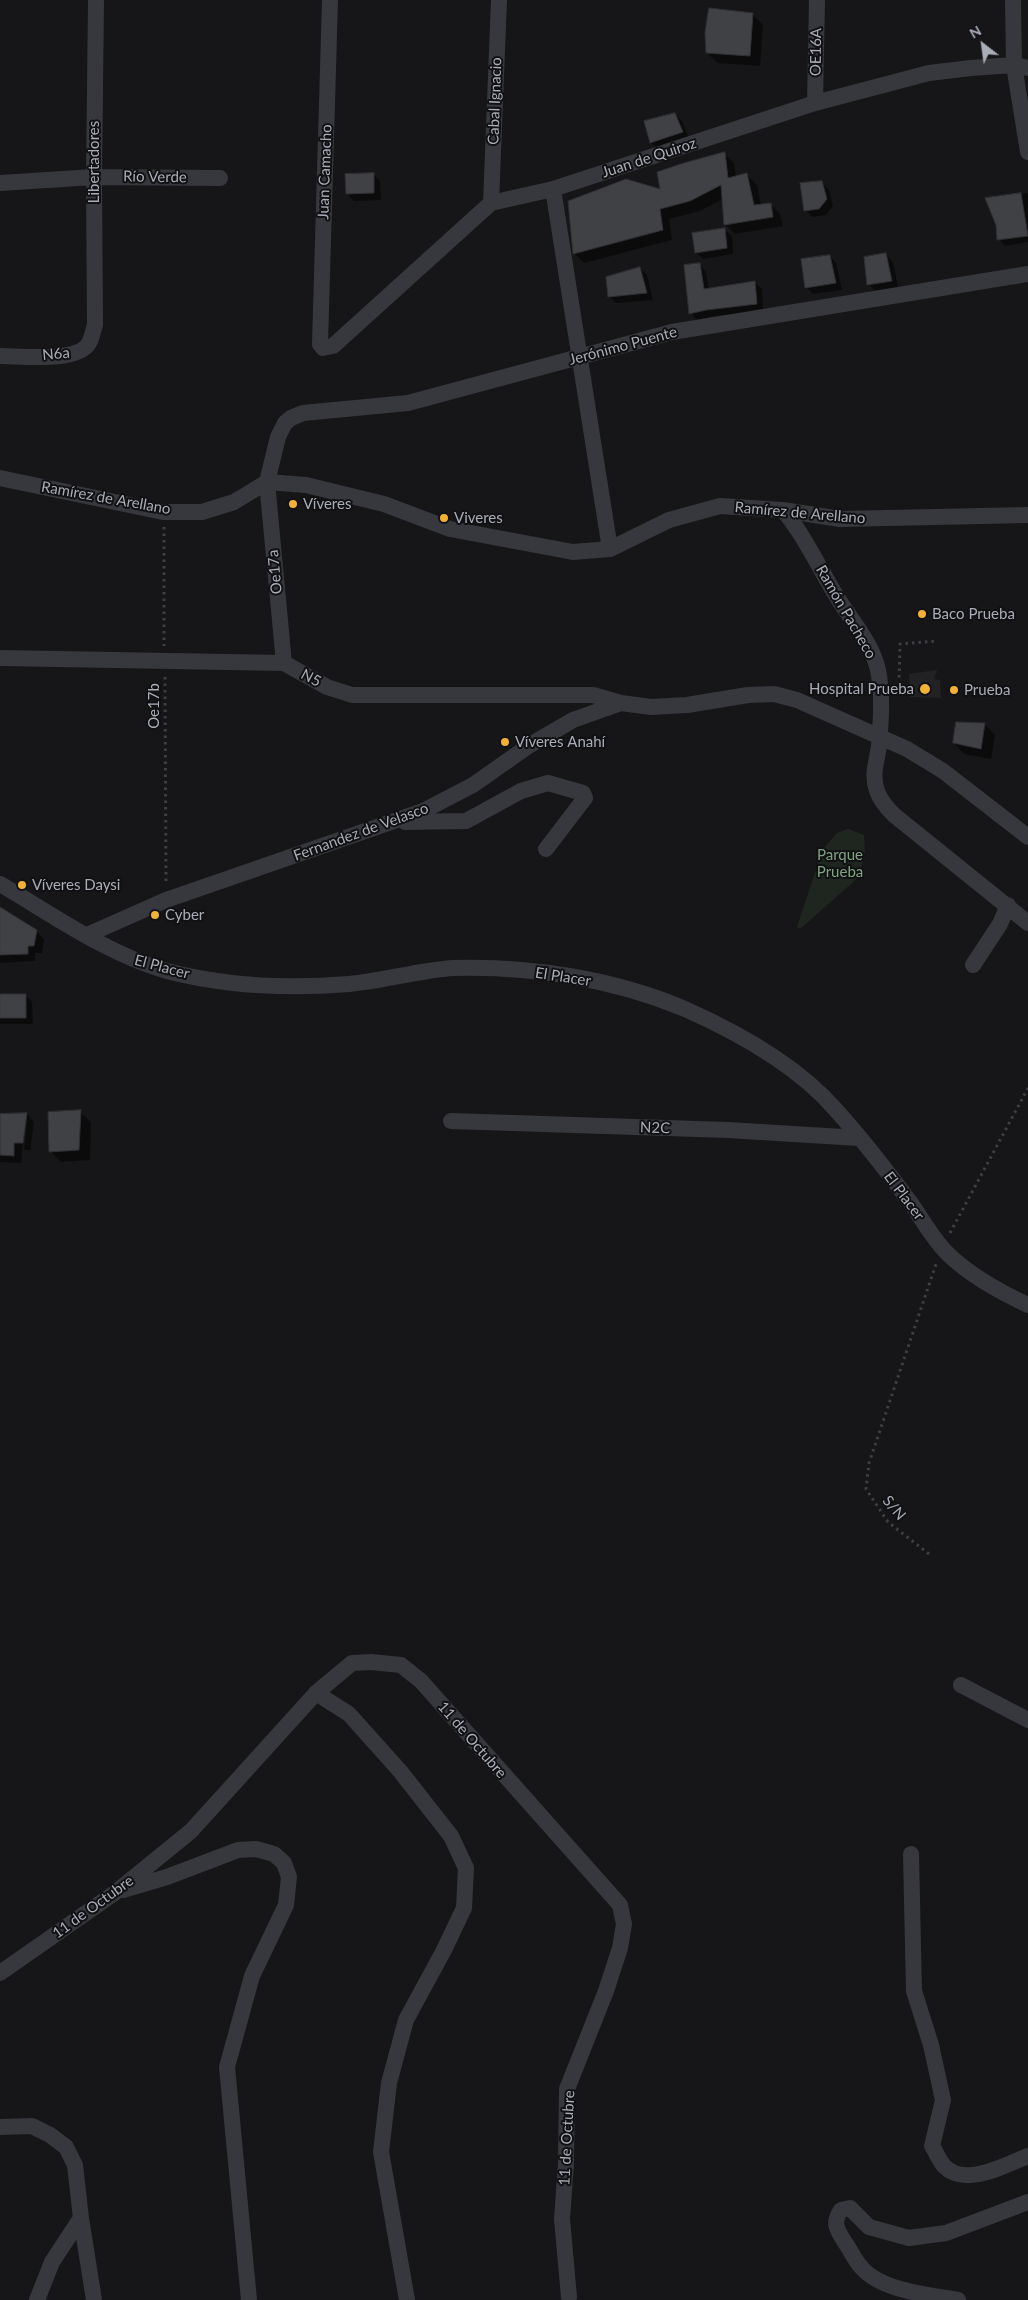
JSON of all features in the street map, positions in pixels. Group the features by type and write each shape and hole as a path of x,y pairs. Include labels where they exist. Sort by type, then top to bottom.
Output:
{"street":[{"name":"Libertadores","path":"95,324 96,0"},
{"name":"Juan Camacho","path":"320,344 330,0"},
{"name":"Cabal Ignacio","path":"491,203 499,0"},
{"name":"OE16A","path":"816,103 817,0"},
{"path":"1012,0 1021,67 1028,152"},
{"name":"Juan de Quiroz","path":"320,344 323,348 333,346 491,203 553,189 816,103 929,73 971,68 1021,67"},
{"name":"Río Verde","path":"0,183 94,176 220,178"},
{"path":"553,189 610,549"},
{"name":"Jerónimo Puente","path":"267,482 278,437 285,423 303,413 408,403 672,332 1028,274"},
{"name":"N6a","path":"0,356 61,357 82,351 89,343 95,324"},
{"name":"Ramírez de Arellano","path":"0,478 163,512 202,512 234,502 267,482 306,485 384,504 450,529 573,552 610,549 670,520 720,506 782,510 840,519 1028,515"},
{"name":"Oe17a","path":"267,482 284,663"},
{"name":"Ramón Pacheco","path":"782,510 799,530 838,598 867,642 877,667 881,688 880,736 874,772 876,789 882,801 894,816 1008,905 1028,923"},
{"name":"N5","path":"0,658 284,663 327,687 352,695 593,695 622,703 651,707 687,705 748,695 774,694 797,700 907,749 943,771 1028,837"},
{"name":"Fernandez de Velasco","path":"87,935 166,900 423,812 473,785 530,745 573,720 622,703"},
{"path":"390,822 466,821 521,791 548,783 583,793 585,798 546,849"},
{"name":"El Placer","path":"0,884 132,960 170,971 226,981 287,986 350,984 452,968 521,970 632,989 686,1010 751,1042 804,1080 835,1108 909,1200 942,1248 951,1257 1002,1294 1028,1305"},
{"path":"973,965 1000,924 1008,905"},
{"name":"N2C","path":"451,1121 728,1130 859,1138"},
{"name":"11 de Octubre","path":"0,1973 116,1892 191,1831 316,1693 352,1664 371,1662 401,1665 422,1681 551,1830 620,1905 624,1924 620,1948 606,1991 567,2089 566,2163 562,2219 569,2297"},
{"path":"961,1685 1028,1720"},
{"path":"316,1693 349,1714 400,1771 451,1836 466,1868 464,1908 444,1950 406,2020 389,2083 381,2152 407,2300"},
{"path":"116,1892 167,1877 238,1850 256,1849 274,1854 284,1863 289,1877 286,1905 252,1976 227,2067 249,2300"},
{"path":"911,1854 914,1991 931,2045 942,2100 932,2146 944,2166 954,2173 964,2176 989,2172 1028,2156"},
{"path":"0,2127 32,2126 50,2135 66,2147 75,2165 94,2300"},
{"path":"958,2300 883,2283 862,2268 835,2226 836,2218 841,2210 850,2208 868,2228 909,2238 946,2233 1028,2202"},
{"path":"37,2300 52,2262 81,2218"}],"path":[{"name":"Oe17b","path":"163,512 166,900"},
{"path":"907,642 936,642"},
{"name":"S/N","path":"868,1463 866,1489 888,1522 929,1554"}],"shaded area":[{"name":"Hospital Prueba","path":"937,670 934,679 940,680 941,698 910,697 909,674"}],"green space":[{"name":"Parque Prueba","path":"848,829 864,835 865,852 858,878 800,929 797,927 823,849 837,833"}],"building":[{"path":"709,8 753,13 750,56 706,53 705,33"},
{"path":"675,113 683,132 650,143 644,121"},
{"path":"725,152 728,178 747,173 754,205 771,203 773,217 724,225 721,185 690,201 660,209 663,230 573,254 568,201 626,179 660,189 657,172"},
{"path":"374,173 374,193 346,194 345,174"},
{"path":"822,181 827,199 819,209 804,211 800,183"},
{"path":"1021,193 1028,236 997,240 996,225 985,198"},
{"path":"725,228 727,248 695,253 692,233"},
{"path":"886,253 892,281 867,285 864,257"},
{"path":"830,255 836,283 805,288 801,259"},
{"path":"700,263 704,289 755,281 757,304 689,314 684,265"},
{"path":"640,267 647,293 608,297 606,277"},
{"path":"956,722 985,723 981,749 953,743"},
{"path":"0,907 37,930 34,946 28,946 28,954 0,955"},
{"path":"0,994 26,994 26,1018 0,1018"},
{"path":"81,1110 79,1150 49,1152 48,1112"},
{"path":"27,1113 23,1143 14,1143 14,1156 0,1155 0,1114"}],"place":[{"name":"Víveres","path":"293,504"},
{"name":"Viveres","path":"444,518"},
{"name":"Baco Prueba","path":"922,614"},
{"name":"Hospital Prueba","path":"925,689"},
{"name":"Prueba","path":"954,690"},
{"name":"Víveres Anahí","path":"505,742"},
{"name":"Víveres Daysi","path":"22,885"},
{"name":"Cyber","path":"155,915"}]}
